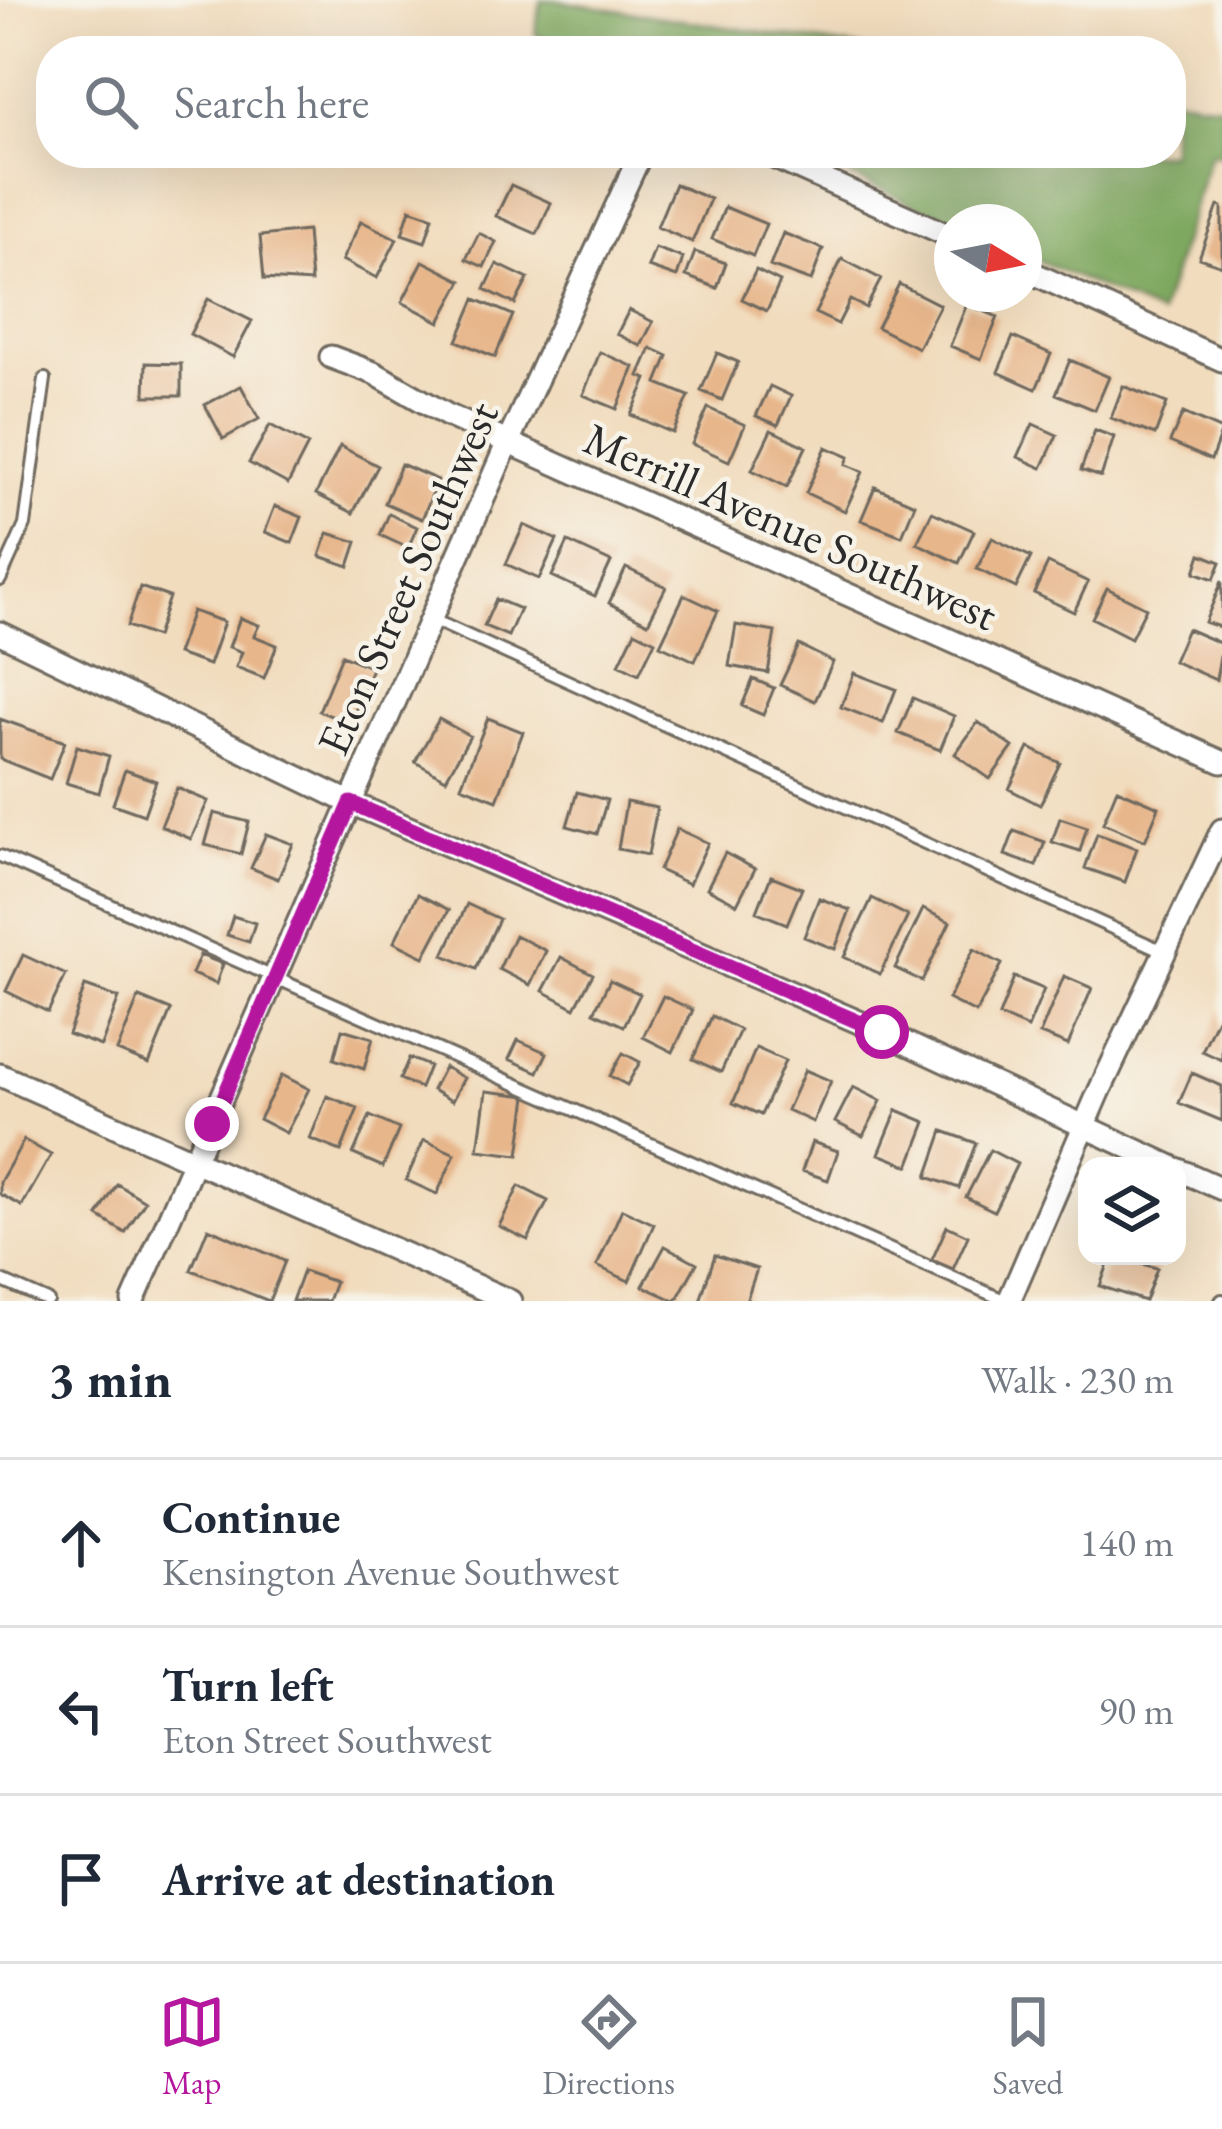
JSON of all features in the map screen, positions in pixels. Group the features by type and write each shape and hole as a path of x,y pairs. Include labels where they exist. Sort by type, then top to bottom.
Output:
{"street":[{"name":"Eton Street Southwest","path":"134,1301 508,442 634,168"},
{"path":"798,168 934,229"},
{"path":"1042,277 1222,360"},
{"name":"Merrill Avenue Southwest","path":"331,357 374,373 508,442 1222,761"},
{"path":"0,633 351,803 882,1032 1152,1157"},
{"path":"1008,1301 1222,830"},
{"path":"0,1075 511,1301"},
{"path":"1186,1172 1222,1189"}],"lane":[{"path":"0,580 25,525 45,379"},
{"path":"431,620 1165,952"},
{"path":"0,856 1008,1301"},
{"path":"0,1280 48,1301"}],"green space":[{"path":"541,0 553,0 782,36 540,36 535,34"},
{"path":"1186,99 1222,105 1222,156 1210,153 1160,315 1042,262 1042,204 934,204 934,213 833,168 1186,168"}],"building":[{"path":"675,184 710,199 692,242 657,227"},
{"path":"511,185 551,203 537,234 496,216"},
{"path":"1218,206 1222,207 1222,266 1199,258"},
{"path":"725,207 766,224 753,256 712,239"},
{"path":"410,209 433,217 425,242 402,234"},
{"path":"361,221 397,239 377,278 342,260"},
{"path":"307,231 311,282 264,279 260,236"},
{"path":"479,233 496,242 484,267 466,259"},
{"path":"783,233 823,249 811,281 770,266"},
{"path":"655,248 683,258 677,277 648,267"},
{"path":"695,252 726,263 717,288 686,276"},
{"path":"842,259 881,279 866,308 850,300 838,324 815,313"},
{"path":"423,261 462,281 440,322 402,302"},
{"path":"497,264 528,279 515,304 485,289"},
{"path":"756,270 780,282 767,311 742,299"},
{"path":"899,284 934,302 936,312 918,348 877,327"},
{"path":"208,299 252,321 233,357 190,334"},
{"path":"475,299 513,315 495,357 457,341"},
{"path":"629,310 653,322 641,346 617,334"},
{"path":"964,312 998,317 981,359 950,346"},
{"path":"1013,337 1051,354 1036,389 998,372"},
{"path":"651,348 668,356 657,383 689,396 673,433 631,415 647,379 639,376"},
{"path":"600,352 634,367 617,409 583,395"},
{"path":"717,353 738,362 722,400 701,391"},
{"path":"1070,360 1109,377 1095,410 1056,394"},
{"path":"146,363 181,364 181,396 145,396"},
{"path":"241,386 259,419 223,439 205,405"},
{"path":"770,386 791,396 778,425 756,416"},
{"path":"1123,386 1167,403 1155,435 1111,418"},
{"path":"708,408 745,425 729,461 692,444"},
{"path":"1183,413 1222,430 1211,460 1170,442"},
{"path":"1033,424 1057,435 1042,468 1018,457"},
{"path":"270,425 308,445 288,484 249,463"},
{"path":"771,430 806,447 787,487 752,470"},
{"path":"1095,430 1114,437 1101,477 1081,470"},
{"path":"340,446 378,466 353,513 316,494"},
{"path":"826,447 849,457 846,464 863,472 845,511 806,493"},
{"path":"401,464 438,480 422,519 385,503"},
{"path":"875,487 915,504 902,536 861,520"},
{"path":"275,506 302,517 292,543 265,532"},
{"path":"932,512 974,531 959,563 917,543"},
{"path":"389,514 417,527 408,548 380,535"},
{"path":"524,525 557,540 539,579 506,564"},
{"path":"328,533 357,542 349,566 320,556"},
{"path":"992,538 1031,557 1016,588 977,569"},
{"path":"568,542 611,562 595,596 552,576"},
{"path":"1201,554 1221,562 1214,579 1195,572"},
{"path":"1048,563 1088,582 1074,612 1034,593"},
{"path":"626,568 666,587 648,623 609,603"},
{"path":"1222,581 1222,628 1205,622"},
{"path":"140,587 169,597 156,637 127,626"},
{"path":"1107,588 1146,608 1131,638 1092,618"},
{"path":"684,595 718,611 695,661 660,645"},
{"path":"496,599 520,609 508,636 484,626"},
{"path":"192,611 224,622 209,665 177,654"},
{"path":"240,618 259,625 254,636 277,645 264,678 236,667 242,652 229,647"},
{"path":"736,625 775,632 768,673 729,666"},
{"path":"1187,629 1222,644 1216,680 1173,661"},
{"path":"635,631 655,641 639,674 619,664"},
{"path":"799,645 833,662 815,701 780,685"},
{"path":"342,655 372,668 350,724 319,711"},
{"path":"854,673 896,689 883,723 841,707"},
{"path":"753,679 774,688 763,715 742,706"},
{"path":"913,698 954,716 940,750 898,733"},
{"path":"488,718 523,732 497,800 461,786"},
{"path":"0,719 65,742 50,779 0,759"},
{"path":"439,719 470,736 446,779 415,762"},
{"path":"978,722 1013,747 990,779 955,754"},
{"path":"77,746 109,756 99,793 66,783"},
{"path":"1029,748 1060,763 1040,805 1009,789"},
{"path":"125,770 156,781 144,815 113,804"},
{"path":"177,788 208,801 191,839 161,826"},
{"path":"1117,789 1159,807 1145,841 1103,823"},
{"path":"577,792 607,800 597,834 567,826"},
{"path":"626,802 657,808 648,855 618,849"},
{"path":"214,813 249,822 241,854 205,845"},
{"path":"1060,818 1087,827 1080,851 1052,842"},
{"path":"677,829 708,843 689,884 659,870"},
{"path":"1014,831 1045,842 1036,866 1005,855"},
{"path":"266,834 293,844 278,879 251,868"},
{"path":"1097,834 1137,848 1125,882 1085,868"},
{"path":"725,853 755,869 737,904 707,888"},
{"path":"771,876 802,888 787,924 757,912"},
{"path":"418,894 449,910 424,957 394,942"},
{"path":"819,898 850,910 835,949 804,937"},
{"path":"872,898 908,916 880,974 844,957"},
{"path":"467,904 499,919 476,969 444,955"},
{"path":"923,909 950,922 922,981 895,968"},
{"path":"233,916 255,923 249,942 227,935"},
{"path":"515,935 546,951 530,985 499,969"},
{"path":"974,949 1002,964 976,1013 948,999"},
{"path":"23,955 66,975 48,1012 6,991"},
{"path":"200,955 223,964 216,984 192,974"},
{"path":"561,957 593,974 575,1008 543,991"},
{"path":"1064,976 1092,988 1068,1045 1040,1034"},
{"path":"1014,977 1044,989 1028,1028 999,1016"},
{"path":"610,980 640,994 624,1026 594,1012"},
{"path":"85,986 119,998 101,1046 68,1034"},
{"path":"663,996 693,1010 673,1052 643,1037"},
{"path":"139,997 171,1010 149,1064 117,1051"},
{"path":"1222,1008 1222,1060 1202,1051"},
{"path":"712,1016 740,1030 721,1072 693,1059"},
{"path":"342,1029 373,1038 364,1069 334,1059"},
{"path":"518,1040 547,1053 538,1072 509,1059"},
{"path":"756,1048 785,1061 761,1115 733,1103"},
{"path":"623,1053 640,1062 627,1085 610,1076"},
{"path":"409,1058 429,1066 420,1088 400,1079"},
{"path":"444,1067 464,1078 452,1101 432,1090"},
{"path":"805,1070 831,1081 813,1122 787,1110"},
{"path":"1192,1073 1222,1086 1222,1121 1179,1103"},
{"path":"282,1075 309,1089 286,1133 259,1119"},
{"path":"853,1087 881,1101 863,1136 835,1122"},
{"path":"486,1091 527,1096 519,1155 478,1150"},
{"path":"327,1096 358,1108 341,1151 310,1139"},
{"path":"897,1110 926,1122 909,1166 879,1154"},
{"path":"370,1116 399,1129 383,1167 353,1154"},
{"path":"943,1131 976,1143 959,1188 927,1177"},
{"path":"24,1140 51,1155 22,1206 0,1194 0,1182"},
{"path":"424,1140 455,1154 437,1194 406,1180"},
{"path":"812,1142 838,1151 828,1180 802,1171"},
{"path":"990,1150 1017,1164 994,1211 966,1197"},
{"path":"117,1184 145,1201 125,1233 98,1216"},
{"path":"519,1186 548,1201 528,1240 499,1226"},
{"path":"622,1209 654,1224 629,1281 597,1266"},
{"path":"947,1226 968,1236 953,1269 932,1260"},
{"path":"208,1228 285,1261 269,1301 191,1270"},
{"path":"665,1246 697,1263 676,1301 643,1286"},
{"path":"715,1255 757,1269 746,1301 700,1301"},
{"path":"1108,1265 1157,1268 1145,1301 1100,1286"},
{"path":"303,1271 335,1282 328,1301 292,1301"}],"route":[{"path":"212,1124 351,803 882,1032"}]}
